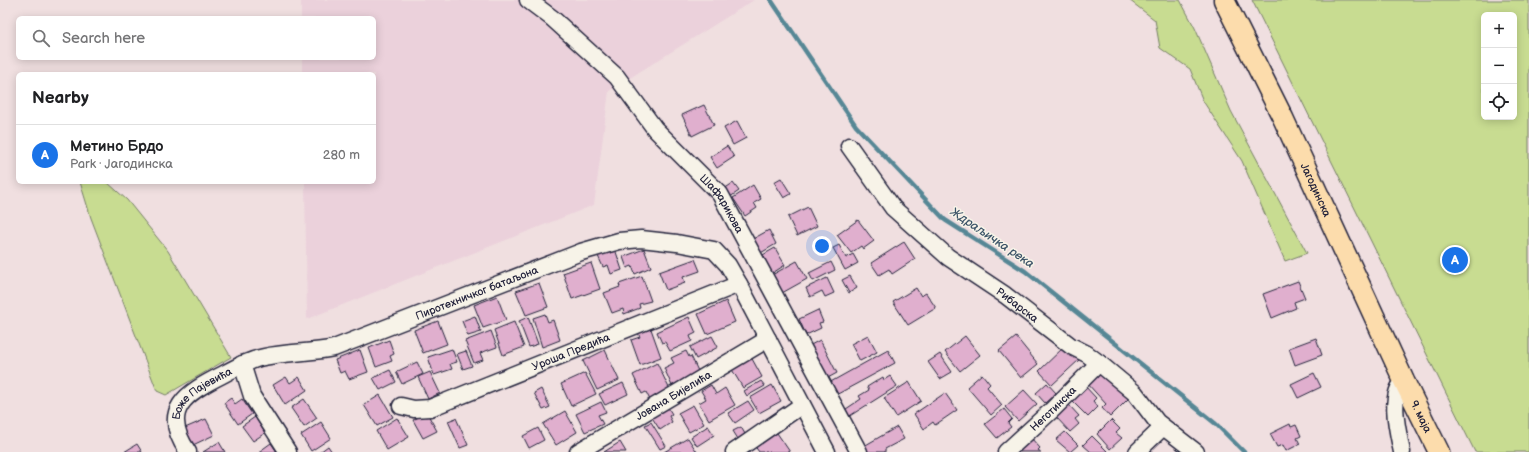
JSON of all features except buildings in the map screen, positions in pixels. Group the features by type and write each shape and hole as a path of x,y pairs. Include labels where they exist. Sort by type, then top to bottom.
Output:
{"main road":[{"name":"Јагодинска","path":"1224,0 1283,118 1404,381"},
{"name":"9. маја","path":"1404,381 1439,452"}],"street":[{"name":"Шафарикова","path":"528,0 552,18 616,77 655,129 720,194 859,452"},
{"name":"Рибарска","path":"849,146 893,208 948,257 1005,295 1071,346 1087,354 1099,363 1135,393 1157,422 1196,452"},
{"name":"Пиротехничког батаљона","path":"242,364 276,354 318,351 334,348 581,252 619,241 641,239 677,242 714,250 728,265 739,284"},
{"path":"739,284 827,452"},
{"name":"Уроша Предића","path":"401,406 414,409 430,408 739,284"},
{"name":"Јована Бијелића","path":"578,452 768,339"},
{"name":"Неготинска","path":"1006,452 1053,409 1099,363"},
{"path":"242,364 252,396 288,452"},
{"name":"Боже Пајевића","path":"188,452 177,433 174,423 180,404 186,396 207,382 242,364"},
{"path":"1402,452 1397,421 1396,391 1404,381"},
{"path":"734,452 802,405"},
{"path":"1137,452 1163,427"}],"shaded area":[{"path":"301,0 754,0 609,91 594,205 307,319 305,184 376,184 376,72 302,72 302,60 376,60 376,16 301,16"}],"green space":[{"path":"1129,0 1180,0 1195,28 1231,111 1307,253 1285,261 1242,161 1203,101 1190,69 1160,48 1155,20"},
{"path":"1252,0 1529,0 1529,452 1475,452"},
{"path":"81,184 109,184 127,200 168,251 231,357 166,395 157,391 91,218"}],"waterway":[{"name":"Ждраљичка река","path":"771,0 856,126 945,220 1025,271 1216,424 1244,452"}],"place":[{"name":"Метино Брдо","path":"1455,260"}]}
